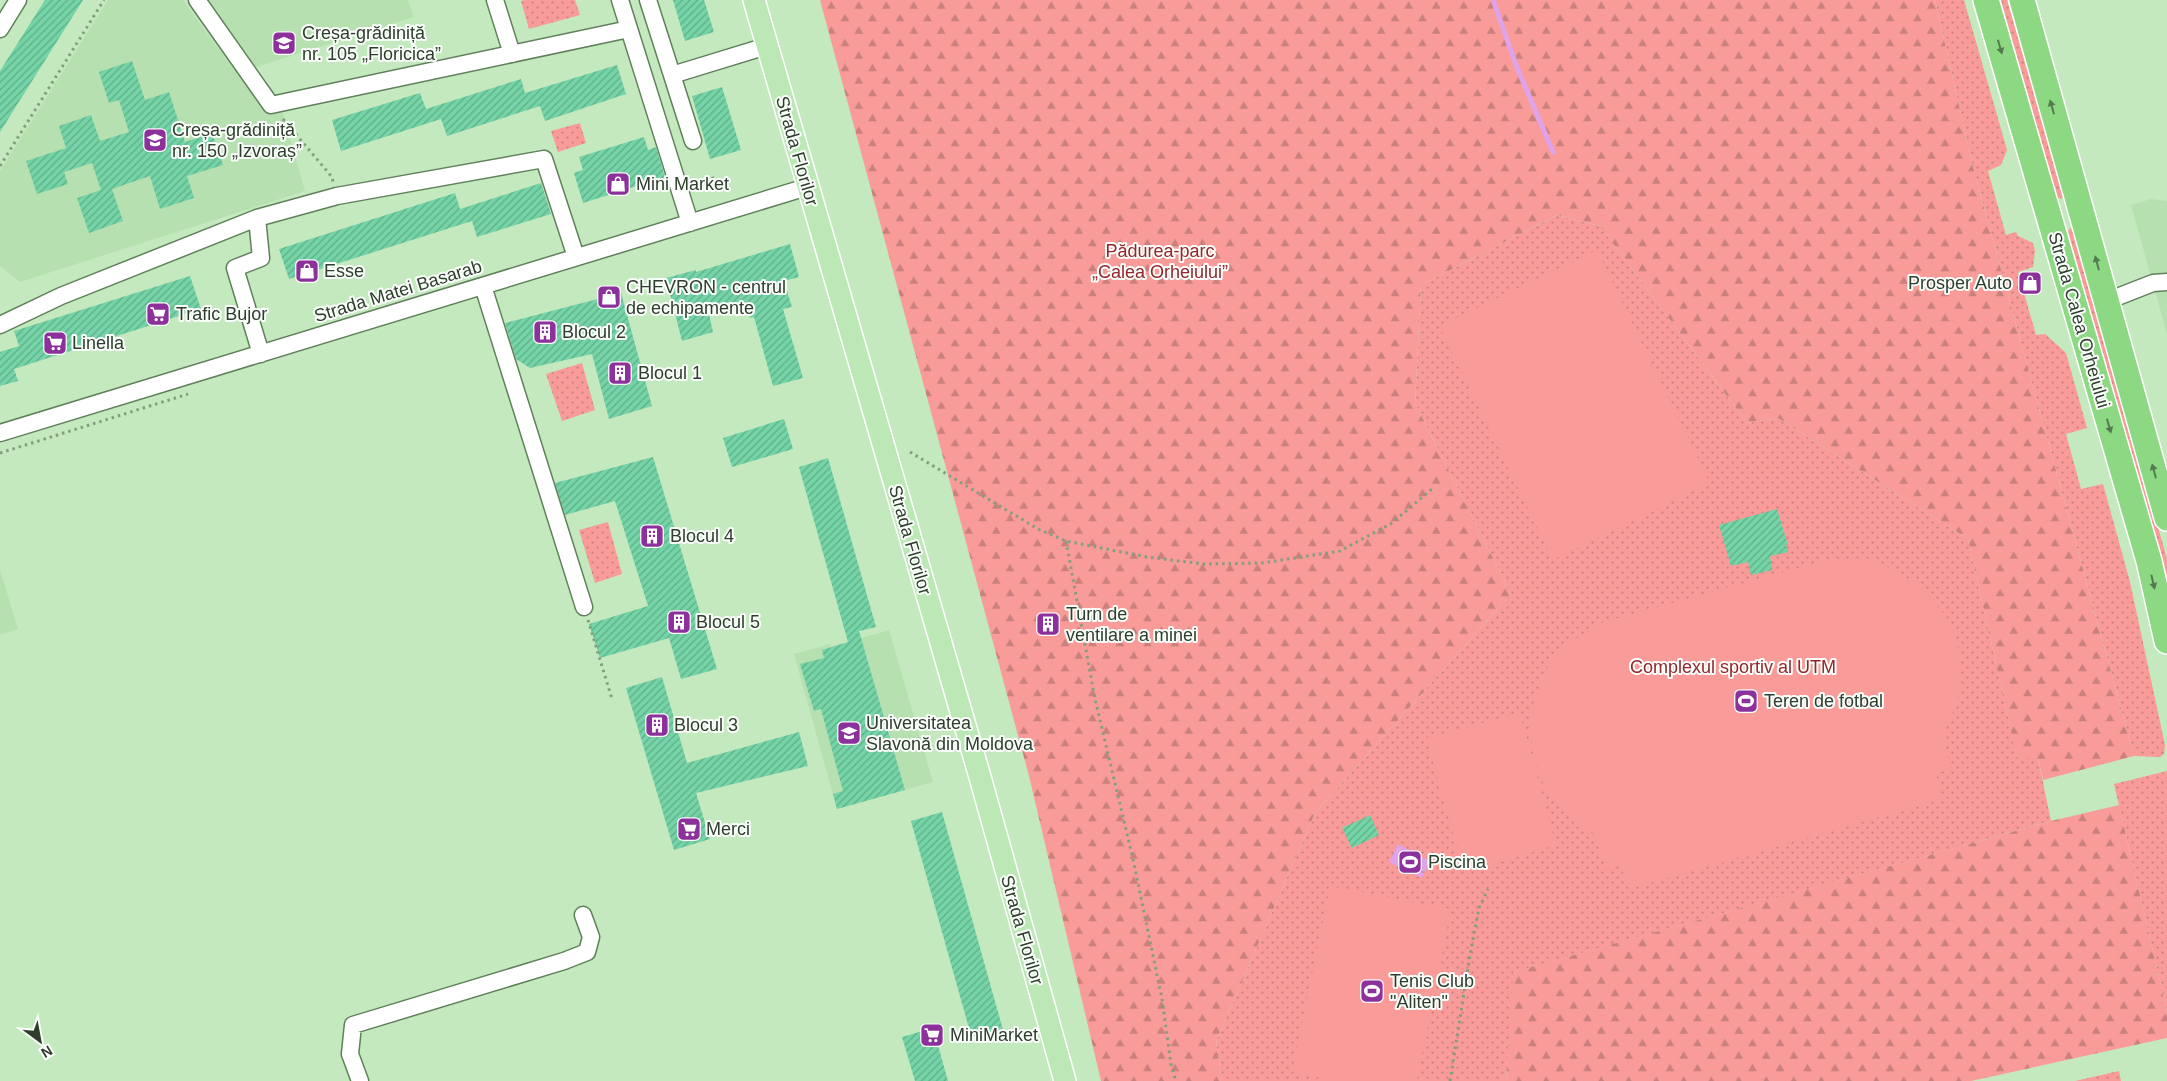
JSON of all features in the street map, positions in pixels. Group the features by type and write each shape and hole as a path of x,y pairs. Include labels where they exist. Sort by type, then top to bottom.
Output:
{"highway":[{"name":"Strada Calea Orheiului","path":"1986,0 2146,551 2167,641"},
{"name":"Strada Calea Orheiului","path":"2022,0 2080,201 2167,518"},
{"path":"2047,211 2080,201"}],"main road":[{"name":"Strada Florilor","path":"754,0 982,787 1065,1081"}],"street":[{"path":"0,29 18,0"},
{"path":"197,0 271,105 629,29"},
{"path":"495,0 512,54"},
{"path":"620,0 690,223"},
{"path":"648,0 693,141"},
{"path":"672,75 767,46"},
{"path":"0,325 61,296 257,218 337,196 544,159 576,258"},
{"name":"Strada Matei Basarab","path":"0,433 807,187"},
{"path":"257,218 262,258 235,268 261,354"},
{"path":"2107,301 2153,283 2167,282"},
{"path":"483,286 584,607"},
{"path":"360,1081 350,1054 352,1025 564,962 587,952 591,937 583,915"}],"path":[{"path":"0,166 104,0"},
{"path":"271,105 332,177 337,196"},
{"path":"693,185 716,177"},
{"path":"910,452 1038,529 1066,540 1147,557 1196,563 1262,563 1298,559 1340,551 1357,544 1392,523 1433,488"},
{"path":"1066,540 1095,699 1133,859 1162,999 1171,1064 1176,1081"},
{"path":"584,607 612,699"},
{"path":"1450,1081 1479,908 1488,889"}],"shaded area":[{"name":"Creșa-grădiniță nr. 150 „Izvoraș”","path":"108,0 183,0 258,103 282,110 305,191 20,282 0,266 0,171"},
{"name":"Creșa-grădiniță nr. 105 „Floricica”","path":"207,0 408,0 414,17 253,68"},
{"path":"2151,199 2167,201 2167,334 2131,205"},
{"path":"0,570 18,629 0,635"},
{"path":"889,630 933,782 837,809 794,654 830,644 831,647"}],"green space":[{"path":"575,0 580,15 529,29 521,1"},
{"name":"Pădurea-parc „Calea Orheiului”","path":"820,0 1935,0 1973,167 2134,756 2043,780 2038,758 2017,758 1968,539 1778,418 1747,423 1600,226 1557,215 1421,285 1415,403 1511,594 1315,813 1216,1041 1222,1081 1101,1081 1029,776"},
{"path":"1935,0 1964,0 2007,150 2001,165 1988,171 2006,235 2016,232 2018,236 2033,243 2035,251 2033,267 2018,272 2036,335 2045,334 2066,353 2087,428 2066,434 2081,489 2103,484 2130,582 2165,745 2164,754 2160,757 2134,756 1973,167"},
{"path":"2001,0 2007,0 2064,196 2061,199 2057,197"},
{"path":"580,123 586,143 558,152 551,131"},
{"name":"Complexul sportiv al UTM","path":"1557,215 1600,226 1747,423 1778,418 1968,539 2017,757 2038,758 2051,821 1514,972 1506,1081 1222,1081 1216,1041 1315,813 1511,594 1415,403 1421,285"},
{"path":"2071,227 2074,229 2167,559 2167,587 2068,231"},
{"path":"1597,250 1710,483 1553,560 1439,326"},
{"path":"582,363 595,410 562,421 546,374"},
{"path":"608,522 622,574 595,583 579,530"},
{"path":"1857,558 1880,563 1916,583 1945,615 1954,633 1959,651 1961,685 1957,703 1943,735 1951,769 1936,773 1943,799 1629,889 1620,865 1606,869 1594,834 1562,810 1549,795 1541,779 1534,760 1531,736 1531,711 1544,672 1568,643 1603,622 1830,559"},
{"path":"1520,713 1556,845 1464,873 1426,738"},
{"path":"2167,771 2167,1011 2114,784"},
{"path":"2119,805 2167,1011 2167,1038 1971,1081 1506,1081 1513,972 2051,821"},
{"name":"Tenis Club \"Aliten\"","path":"1330,886 1451,909 1417,1081 1336,1081 1292,1072"},
{"path":"2119,1071 2121,1081 2075,1081"}],"water":[{"name":"Piscina","path":"1398,844 1430,861 1422,878 1389,862"}],"building":[{"path":"45,0 83,0 0,132 0,71"},
{"path":"673,0 704,0 714,32 685,41"},
{"path":"132,61 145,100 169,92 185,142 212,133 223,165 187,176 194,198 160,209 150,176 112,189 123,221 89,233 77,198 101,190 92,163 64,172 68,184 37,194 26,161 66,148 59,126 91,115 100,141 129,132 119,100 109,103 99,72"},
{"path":"617,65 626,94 545,121 540,106 447,136 441,119 341,151 332,120 420,93 426,109 521,79 525,93"},
{"path":"722,87 741,150 710,159 692,96"},
{"path":"644,137 648,150 656,147 665,177 583,203 574,173 583,170 579,157"},
{"path":"541,183 551,214 477,237 472,221 289,279 279,249 455,193 460,209"},
{"path":"790,244 799,277 784,281 792,307 783,309 803,378 773,386 754,317 750,318 746,303 709,314 713,332 682,341 666,278 696,270 696,272"},
{"path":"190,276 201,309 14,369 18,381 0,386 0,352 19,346 14,331"},
{"path":"621,293 652,406 609,419 592,354 530,368 516,359 505,323"},
{"path":"784,419 793,449 732,467 723,438"},
{"path":"653,457 717,669 681,679 669,638 600,658 589,624 648,606 615,501 565,515 555,483"},
{"path":"828,458 876,627 859,631 905,790 837,809 833,794 843,791 821,709 814,711 800,664 824,658 822,650 848,642 799,467"},
{"path":"1777,509 1788,545 1786,545 1788,552 1770,556 1772,570 1751,575 1748,562 1731,566 1719,525"},
{"name":"Turn de ventilare a minei","path":"1048,615 1054,618 1057,624 1054,630 1048,633 1042,630 1039,624 1042,618"},
{"path":"662,677 687,763 799,732 808,766 696,793 710,839 674,850 626,688"},
{"path":"942,812 1003,1030 972,1039 911,821"},
{"path":"1370,815 1379,835 1352,848 1342,828"},
{"path":"933,1028 948,1081 915,1081 902,1037"}],"waterway":[{"path":"1493,0 1516,65 1553,152"}],"place":[{"name":"Creșa-grădiniță nr. 105 „Floricica”","path":"284,43"},
{"name":"Creșa-grădiniță nr. 150 „Izvoraș”","path":"155,140"},
{"name":"Mini Market","path":"618,184"},
{"name":"Esse","path":"307,271"},
{"name":"Prosper Auto","path":"2030,283"},
{"name":"CHEVRON - centrul de echipamente","path":"609,297"},
{"name":"Trafic Bujor","path":"158,314"},
{"name":"Blocul 2","path":"545,332"},
{"name":"Linella","path":"55,343"},
{"name":"Blocul 1","path":"620,373"},
{"name":"Blocul 4","path":"652,536"},
{"name":"Blocul 5","path":"679,622"},
{"name":"Turn de ventilare a minei","path":"1048,624"},
{"name":"Teren de fotbal","path":"1746,701"},
{"name":"Blocul 3","path":"657,725"},
{"name":"Universitatea Slavonă din Moldova","path":"849,733"},
{"name":"Merci","path":"689,829"},
{"name":"Piscina","path":"1410,862"},
{"name":"Tenis Club \"Aliten\"","path":"1372,991"},
{"name":"MiniMarket","path":"932,1035"}]}
